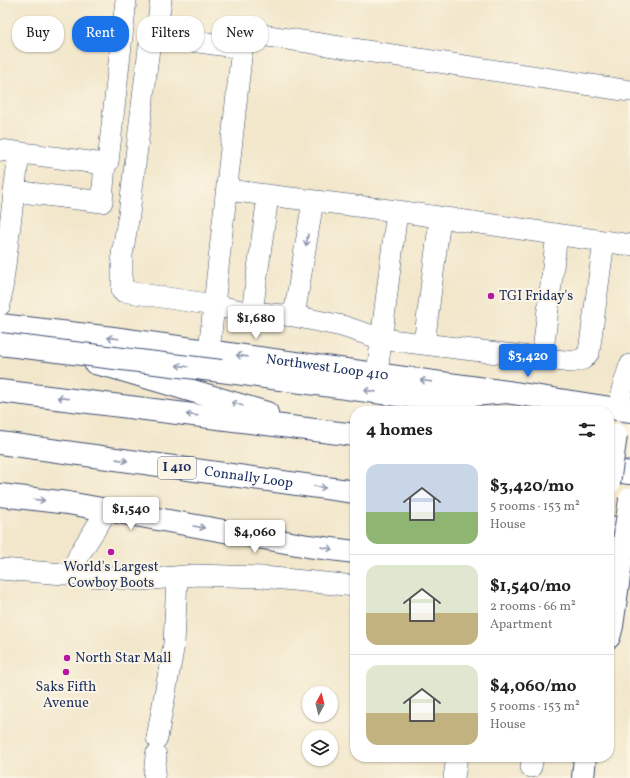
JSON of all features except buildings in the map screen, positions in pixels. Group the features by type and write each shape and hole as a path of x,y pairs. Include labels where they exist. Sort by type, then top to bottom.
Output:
{"main road":[{"name":"Northwest Loop 410","path":"0,325 209,351 598,406"},
{"path":"0,343 426,399 506,392"},
{"path":"0,343 112,367 328,432"},
{"path":"0,391 350,434"},
{"path":"543,398 556,406"},
{"name":"Northwest Loop 410","path":"614,408 625,410"},
{"path":"614,449 616,435 625,410"},
{"name":"Connally Loop","path":"0,444 350,491"},
{"path":"0,450 93,456"},
{"path":"614,471 630,473"},
{"path":"0,495 108,509 160,520 308,546 350,551"},
{"path":"614,614 630,499"},
{"path":"614,528 630,530"},
{"path":"583,778 585,762"}],"street":[{"path":"14,191 102,202 126,0"},
{"path":"159,16 161,0"},
{"path":"268,36 630,91"},
{"path":"149,52 122,255 122,291 214,305 241,311 294,316 342,326 382,339 572,362 583,359 590,352 604,241"},
{"path":"209,351 242,52"},
{"path":"0,305 14,191 9,152 97,163 106,162 137,149"},
{"path":"106,162 133,178"},
{"path":"227,190 397,211 630,245"},
{"path":"252,312 268,196"},
{"path":"294,316 313,201"},
{"path":"377,374 397,211"},
{"path":"424,344 440,218"},
{"path":"542,359 557,234"},
{"path":"625,410 622,390 630,365"},
{"path":"71,574 80,553 108,509"},
{"path":"0,570 142,580 196,575 263,577 350,586"},
{"path":"154,778 157,747 174,644 177,577"},
{"path":"454,778 456,762"}],"place":[{"name":"TGI Friday's","path":"491,296"},
{"name":"World's Largest Cowboy Boots","path":"111,552"},
{"name":"North Star Mall","path":"67,658"},
{"name":"Saks Fifth Avenue","path":"66,672"}]}
